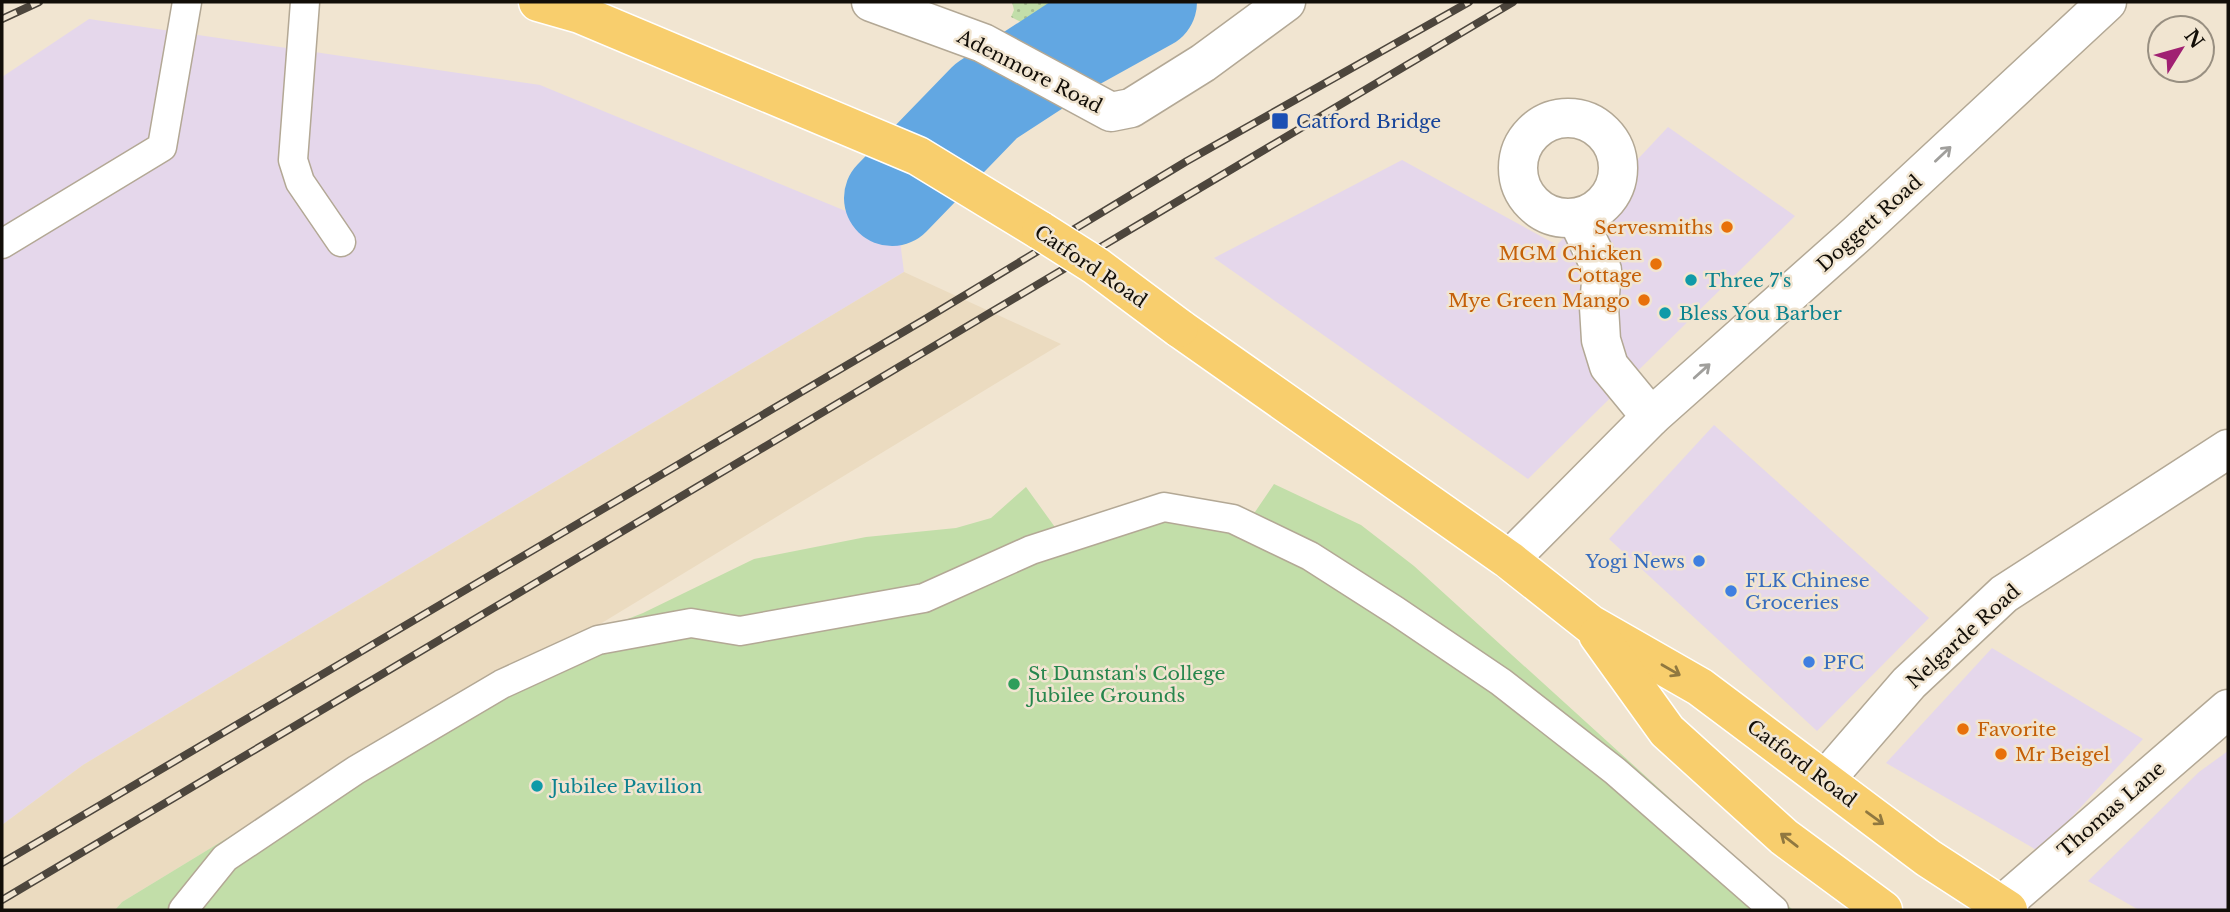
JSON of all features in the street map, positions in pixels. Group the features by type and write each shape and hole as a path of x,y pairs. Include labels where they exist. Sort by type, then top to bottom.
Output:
{"highway":[{"name":"Catford Road","path":"538,2 580,14 918,156 1096,266 1179,328 1509,560 1590,624 1700,687 1928,858 2002,909"},
{"name":"Catford Road","path":"1590,624 1667,731 1784,837 1883,910"}],"street":[{"name":"Adenmore Road","path":"871,2 912,8 1111,112 1131,108 1203,63 1286,2"},
{"name":"Doggett Road","path":"1509,560 1651,417 1857,234 2107,2"},
{"path":"1577,218 1602,270 1599,307 1601,341 1609,366 1651,417"},
{"name":"Nelgarde Road","path":"1825,780 1909,683 2004,594 2228,449"},
{"name":"Thomas Lane","path":"2002,909 2228,709"}],"lane":[{"path":"2,244 162,147 187,2"},
{"path":"305,2 293,160 300,182 341,242"},
{"path":"183,910 225,858 356,770 502,684 598,640 691,623 740,631 924,598 1031,550 1164,507 1233,519 1310,556 1396,611 1501,682 1615,771 1774,910"}],"shaded area":[{"path":"89,19 540,85 899,233 904,272 83,765 2,825 2,77"},
{"path":"1668,127 1795,216 1528,479 1214,258 1402,160 1557,245"},
{"path":"904,272 1061,344 582,635 438,710 122,902 115,910 2,910 2,825 83,765"},
{"path":"1714,425 1929,618 1817,731 1609,539"},
{"path":"1992,648 2143,739 2040,852 1886,763"},
{"path":"2228,751 2228,910 2139,910 2088,881 2199,772"}],"green space":[{"path":"1012,2 1086,2 1049,36 1011,17 1014,10"},
{"name":"St Dunstan's College Jubilee Grounds","path":"1274,484 1361,525 1414,566 1793,910 115,910 122,902 438,710 543,652 643,613 754,559 866,537 956,528 991,518 1026,487 1057,530 1233,509 1255,512"}],"waterway":[{"path":"892,198 986,101 1075,43 1149,2"}],"railway":[{"path":"2,19 39,2"},
{"path":"2,863 927,318 1187,161 1469,2"},
{"path":"2,900 1513,2"}],"place":[{"name":"Catford Bridge","path":"1280,121"},
{"name":"Servesmiths","path":"1727,227"},
{"name":"MGM Chicken Cottage","path":"1656,264"},
{"name":"Three 7's","path":"1691,280"},
{"name":"Mye Green Mango","path":"1644,300"},
{"name":"Bless You Barber","path":"1665,313"},
{"name":"Yogi News","path":"1699,561"},
{"name":"FLK Chinese Groceries","path":"1731,591"},
{"name":"PFC","path":"1809,662"},
{"name":"St Dunstan's College Jubilee Grounds","path":"1014,684"},
{"name":"Favorite","path":"1963,729"},
{"name":"Mr Beigel","path":"2001,754"},
{"name":"Jubilee Pavilion","path":"537,786"}]}
